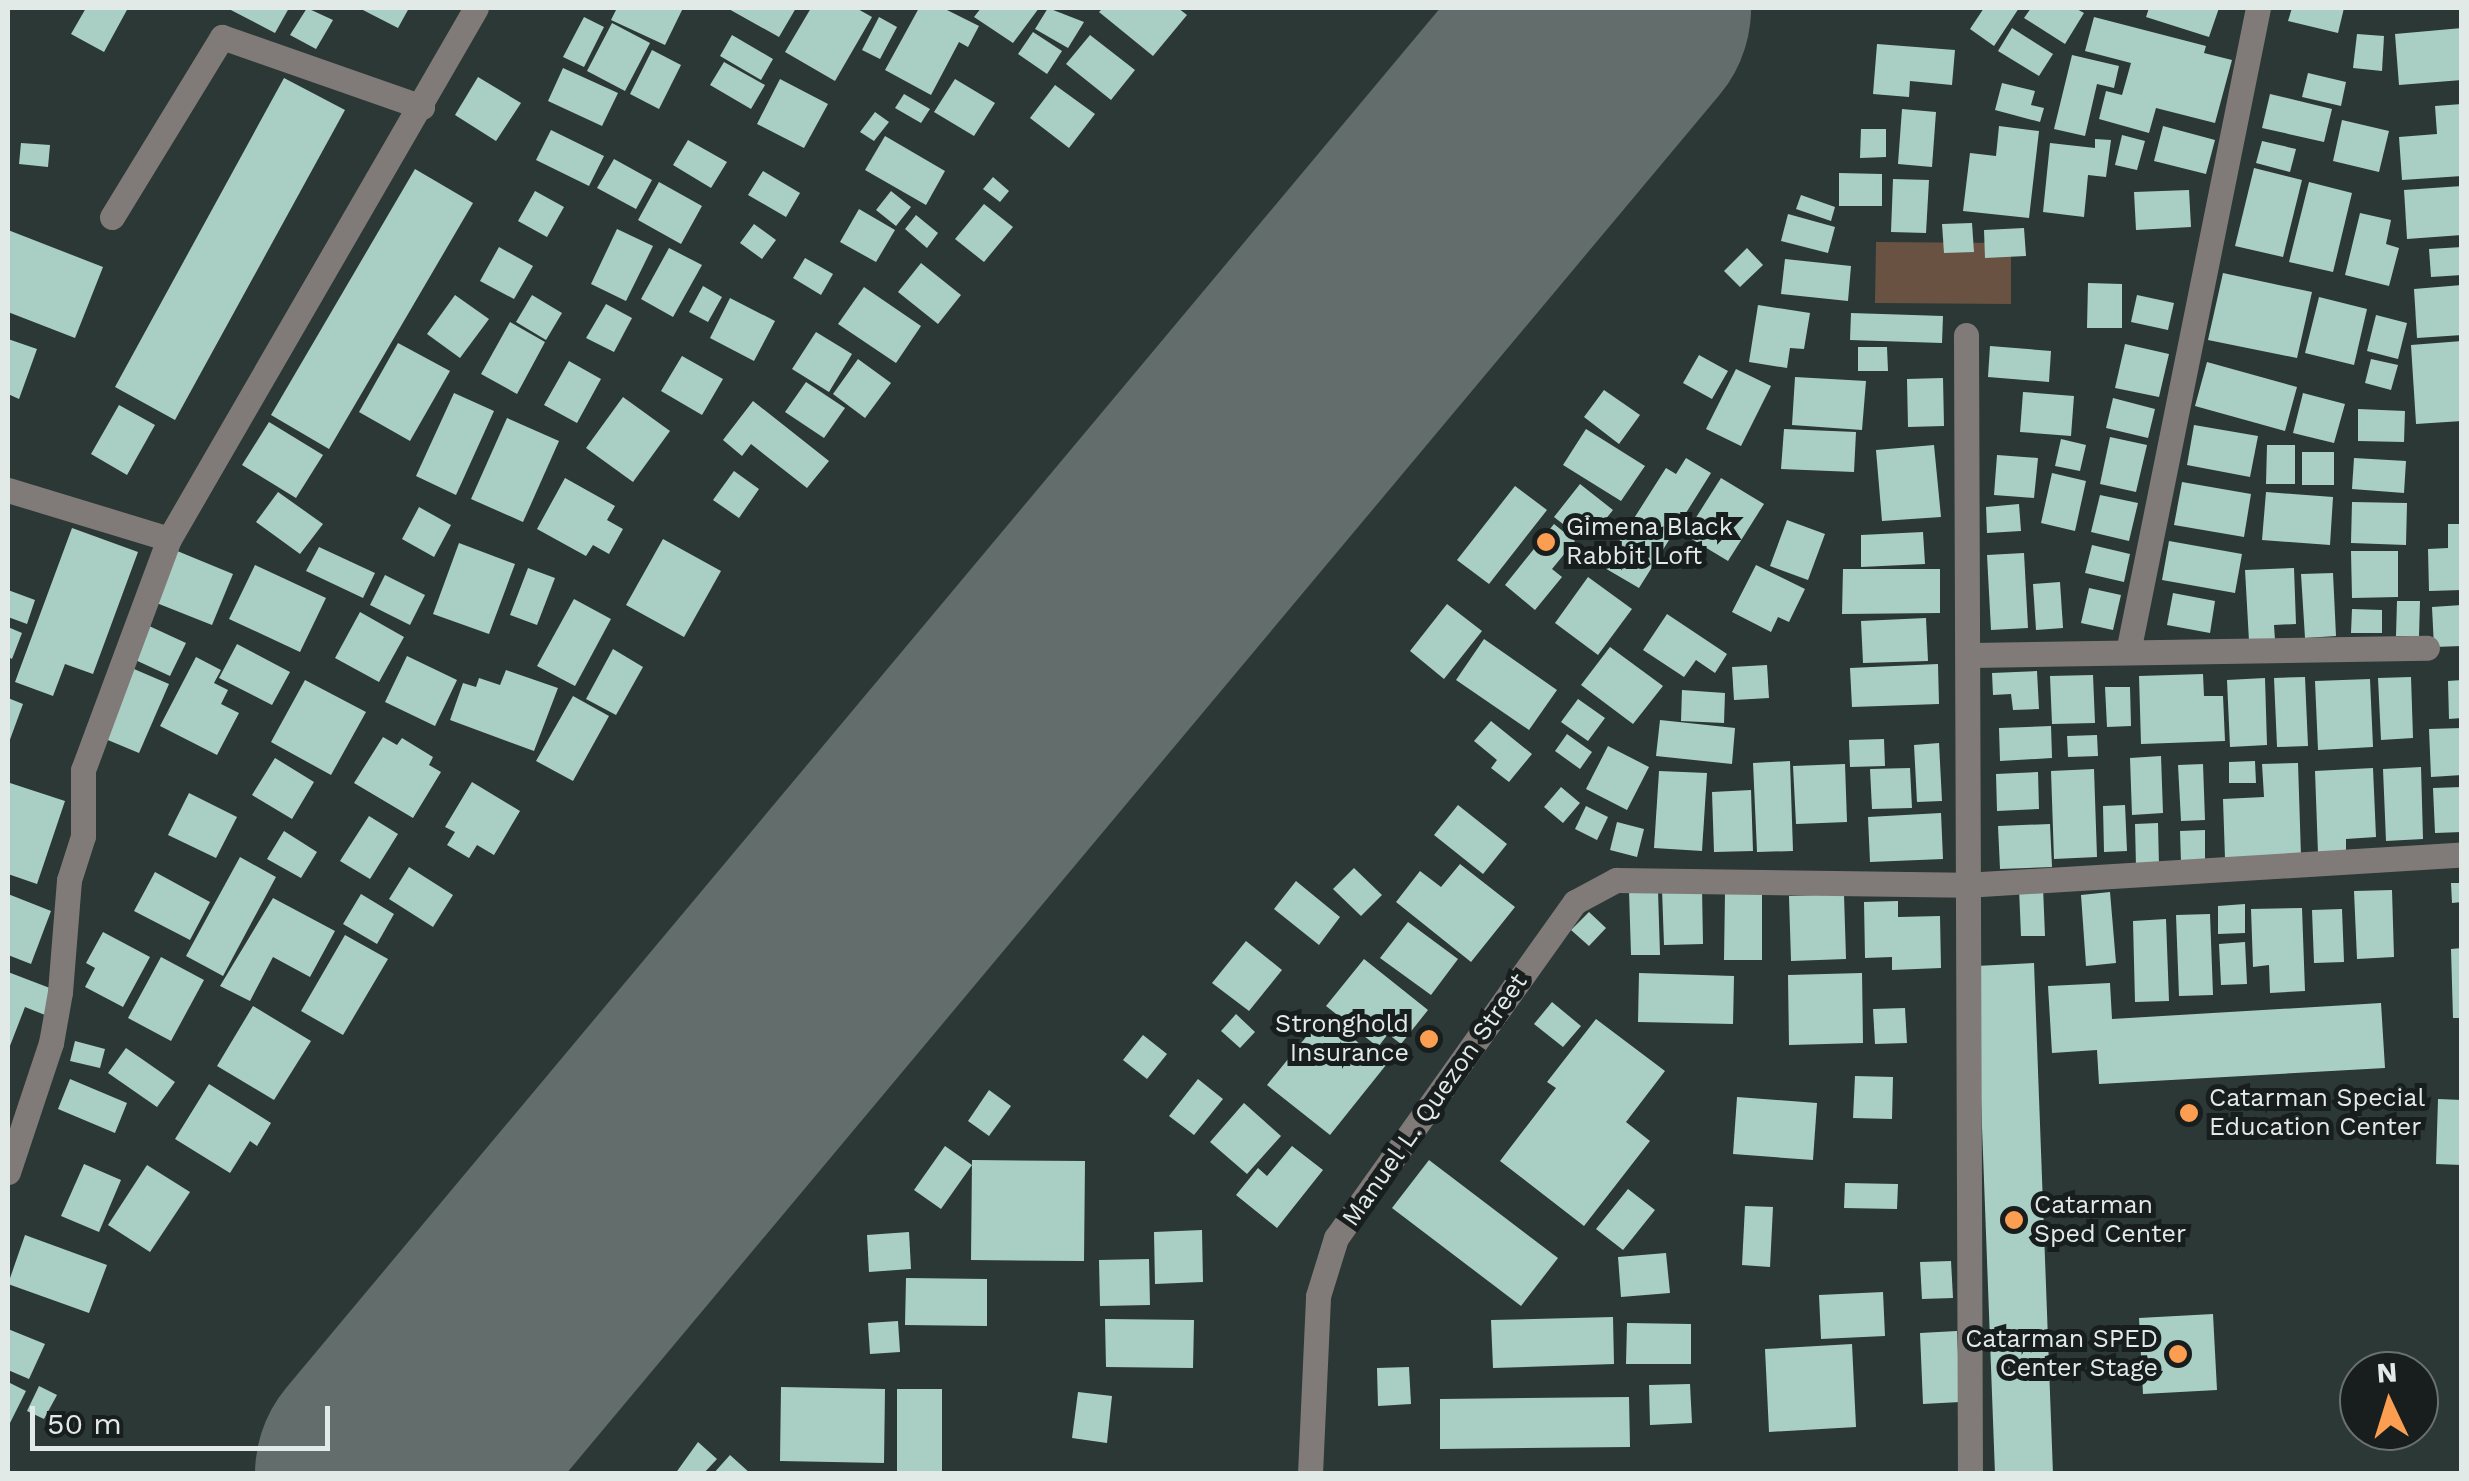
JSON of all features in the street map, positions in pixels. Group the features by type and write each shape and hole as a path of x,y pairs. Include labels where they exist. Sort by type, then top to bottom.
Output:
{"street":[{"path":"8,1172 57,1009 70,880 83,836 83,770 170,539 476,8"},
{"path":"2128,652 2258,8"},
{"path":"112,216 222,37 422,107"},
{"path":"1966,335 1971,655 1965,885 1970,1474"},
{"path":"8,490 170,539"},
{"path":"1971,655 2426,648"},
{"path":"1965,885 2462,855"},
{"name":"Manuel L. Quezon Street","path":"1310,1474 1318,1296 1336,1238 1575,902 1616,880 1965,885"}],"shaded area":[{"path":"1876,242 2011,243 2011,304 1875,303"}],"building":[{"path":"86,8 128,8 104,52 71,34"},
{"path":"227,8 289,8 275,33"},
{"path":"307,8 333,20 316,49 290,35"},
{"path":"359,8 409,8 398,28"},
{"path":"617,8 683,8 665,45 611,20"},
{"path":"727,8 796,8 779,37"},
{"path":"811,8 856,8 872,17 835,81 785,52"},
{"path":"919,8 943,8 979,26 968,47 959,42 931,95 885,70"},
{"path":"981,8 1039,8 1013,43 974,17"},
{"path":"1048,8 1084,22 1068,48 1035,29"},
{"path":"1103,8 1178,8 1187,15 1153,56 1099,12"},
{"path":"1984,8 2019,8 1994,46 1970,29"},
{"path":"2031,8 2075,8 2084,13 2065,44 2024,18"},
{"path":"2149,8 2219,8 2209,37 2146,17"},
{"path":"2292,8 2344,8 2338,33 2288,21"},
{"path":"584,17 604,27 584,67 563,57"},
{"path":"879,17 897,27 880,59 862,50"},
{"path":"2094,17 2206,46 2204,53 2232,60 2215,123 2156,108 2149,133 2099,119 2106,91 2122,95 2131,63 2085,51"},
{"path":"612,23 650,43 625,91 587,71"},
{"path":"2012,28 2053,54 2039,76 1998,51"},
{"path":"2462,28 2462,80 2399,85 2395,34"},
{"path":"1033,32 1062,51 1047,74 1018,54"},
{"path":"2357,34 2384,36 2382,71 2353,68"},
{"path":"732,35 773,59 761,80 720,56"},
{"path":"1090,35 1135,70 1111,100 1066,64"},
{"path":"1877,44 1955,50 1952,85 1910,81 1909,97 1873,94"},
{"path":"652,50 681,65 659,109 630,94"},
{"path":"2072,55 2119,66 2114,88 2097,84 2085,136 2054,129"},
{"path":"724,62 765,85 751,109 710,85"},
{"path":"563,68 618,93 602,126 548,101"},
{"path":"2308,73 2346,82 2341,106 2302,97"},
{"path":"478,77 521,103 496,141 455,115"},
{"path":"284,78 345,110 175,420 115,387"},
{"path":"780,79 828,104 804,148 757,124"},
{"path":"955,79 995,103 974,136 934,112"},
{"path":"2002,83 2035,91 2031,105 2044,108 2040,122 1995,110"},
{"path":"1055,85 1095,114 1069,148 1030,118"},
{"path":"904,94 930,109 921,123 895,108"},
{"path":"2270,94 2332,109 2324,142 2262,128"},
{"path":"2462,104 2462,176 2402,180 2399,137 2437,134 2435,106"},
{"path":"1902,109 1936,112 1932,167 1898,164"},
{"path":"875,112 889,122 874,141 860,132"},
{"path":"2342,120 2389,131 2379,172 2333,161"},
{"path":"1999,126 2039,131 2029,218 1963,211 1970,153 1996,156"},
{"path":"2163,126 2215,140 2206,174 2154,161"},
{"path":"1861,129 1886,129 1886,157 1860,158"},
{"path":"551,130 604,156 589,186 536,160"},
{"path":"2122,135 2145,141 2137,170 2115,165"},
{"path":"885,136 945,171 926,205 865,170"},
{"path":"2095,139 2111,140 2106,177 2088,175 2084,217 2043,212 2050,143 2095,148"},
{"path":"688,140 727,162 711,188 673,165"},
{"path":"2262,141 2296,149 2290,172 2256,163"},
{"path":"21,143 50,145 48,167 19,164"},
{"path":"614,159 652,180 636,209 597,188"},
{"path":"2254,168 2302,180 2283,257 2235,246"},
{"path":"415,169 473,203 329,449 271,415"},
{"path":"763,171 800,193 786,217 748,195"},
{"path":"1839,173 1882,174 1882,206 1839,206"},
{"path":"993,177 1009,191 1000,202 983,189"},
{"path":"1893,179 1929,180 1926,233 1891,232"},
{"path":"659,182 702,206 681,244 638,220"},
{"path":"2309,182 2352,193 2333,272 2289,262"},
{"path":"2462,186 2462,235 2407,239 2404,190"},
{"path":"2189,190 2191,227 2136,230 2134,192"},
{"path":"535,191 564,207 547,237 518,221"},
{"path":"891,191 911,207 896,226 876,210"},
{"path":"1801,195 1835,207 1831,221 1796,209"},
{"path":"984,204 1013,227 984,262 955,239"},
{"path":"859,209 895,230 876,262 840,242"},
{"path":"2360,213 2391,220 2386,244 2399,248 2389,286 2345,275"},
{"path":"1788,214 1835,227 1828,253 1781,241"},
{"path":"916,215 938,233 927,248 905,229"},
{"path":"1972,223 1974,252 1944,253 1942,224"},
{"path":"754,224 776,240 762,259 740,243"},
{"path":"2024,228 2026,256 1985,258 1984,230"},
{"path":"617,229 653,246 626,301 591,284"},
{"path":"8,230 103,267 75,338 8,312"},
{"path":"499,247 533,266 514,299 480,281"},
{"path":"2462,247 2462,275 2431,277 2429,249"},
{"path":"669,248 702,265 673,317 641,299"},
{"path":"1747,248 1763,265 1740,287 1724,271"},
{"path":"805,258 833,274 821,295 793,278"},
{"path":"1785,259 1851,266 1848,301 1781,294"},
{"path":"921,263 961,295 938,324 898,292"},
{"path":"2223,273 2312,292 2297,358 2208,340"},
{"path":"2088,283 2122,284 2122,328 2087,328"},
{"path":"2462,285 2462,335 2417,338 2414,289"},
{"path":"703,286 722,297 708,322 689,312"},
{"path":"864,287 921,326 896,363 838,324"},
{"path":"455,295 489,319 460,358 427,334"},
{"path":"532,295 562,313 546,340 516,322"},
{"path":"2137,295 2174,303 2168,330 2131,322"},
{"path":"2319,297 2367,309 2354,365 2305,353"},
{"path":"730,298 775,321 754,361 710,338"},
{"path":"606,304 632,318 614,352 586,338"},
{"path":"1758,305 1810,313 1804,349 1790,348 1787,368 1749,362"},
{"path":"1851,313 1943,316 1942,343 1850,340"},
{"path":"2376,315 2407,323 2398,359 2367,351"},
{"path":"510,322 545,342 517,394 481,374"},
{"path":"816,332 852,354 829,392 792,369"},
{"path":"8,339 37,349 19,399 8,394"},
{"path":"2462,341 2462,421 2416,424 2411,345"},
{"path":"398,343 450,371 410,441 359,412"},
{"path":"2125,344 2169,354 2159,397 2115,388"},
{"path":"1990,346 2051,351 2049,382 1988,377"},
{"path":"1858,347 1887,347 1888,371 1858,371"},
{"path":"1699,355 1728,371 1712,399 1683,383"},
{"path":"682,356 723,379 702,415 661,391"},
{"path":"858,359 891,383 865,418 833,394"},
{"path":"2371,359 2398,365 2391,390 2365,383"},
{"path":"569,361 601,379 577,423 544,405"},
{"path":"2207,362 2297,387 2285,431 2195,406"},
{"path":"1736,369 1771,386 1741,446 1706,429"},
{"path":"1795,377 1866,381 1862,430 1792,425"},
{"path":"1943,378 1944,426 1908,427 1907,379"},
{"path":"806,382 845,408 824,438 785,412"},
{"path":"1604,390 1640,415 1619,444 1584,417"},
{"path":"2023,392 2074,396 2071,436 2020,432"},
{"path":"454,393 494,411 456,495 416,476"},
{"path":"2303,393 2345,404 2334,443 2293,433"},
{"path":"623,397 670,431 633,482 586,448"},
{"path":"2113,398 2155,409 2148,438 2106,428"},
{"path":"753,401 829,461 807,488 751,444 742,456 723,440"},
{"path":"119,405 155,425 127,475 91,454"},
{"path":"2358,409 2405,411 2404,442 2358,441"},
{"path":"507,418 559,441 523,522 471,499"},
{"path":"269,422 323,455 296,498 242,465"},
{"path":"2194,425 2258,436 2250,477 2187,465"},
{"path":"1586,429 1645,466 1621,501 1563,465"},
{"path":"1784,429 1856,432 1854,472 1781,469"},
{"path":"2110,437 2147,445 2136,492 2100,484"},
{"path":"2061,439 2086,445 2080,471 2055,466"},
{"path":"1934,445 1941,517 1882,521 1876,450"},
{"path":"2267,445 2295,445 2295,484 2266,484"},
{"path":"2302,452 2334,452 2334,485 2302,485"},
{"path":"1997,455 2038,458 2034,498 1994,495"},
{"path":"1686,458 1711,473 1639,588 1603,567 1666,468 1676,474"},
{"path":"2354,458 2406,461 2404,493 2352,489"},
{"path":"734,471 759,489 739,518 713,500"},
{"path":"2052,473 2086,481 2075,531 2041,523"},
{"path":"565,478 615,506 607,520 623,529 609,554 593,545 586,556 537,529"},
{"path":"1721,478 1764,504 1728,561 1685,535"},
{"path":"2182,482 2251,494 2244,537 2174,525"},
{"path":"1580,484 1613,510 1592,536 1583,528 1577,535 1554,517"},
{"path":"1515,486 1547,510 1489,584 1457,560"},
{"path":"278,492 323,524 300,554 256,522"},
{"path":"2266,492 2333,497 2330,545 2262,540"},
{"path":"2100,495 2138,503 2129,541 2091,532"},
{"path":"2352,502 2407,503 2406,545 2351,543"},
{"path":"2019,504 2021,531 1987,533 1986,507"},
{"path":"419,507 451,525 434,557 402,539"},
{"path":"1787,520 1825,534 1808,580 1770,566"},
{"path":"1554,524 1575,541 1552,569 1562,577 1535,610 1505,585"},
{"path":"2448,524 2462,524 2462,590 2429,591 2428,549 2448,548"},
{"path":"72,528 138,552 93,674 65,664 53,696 15,682"},
{"path":"1923,532 1925,564 1861,567 1861,535"},
{"path":"663,539 721,571 684,637 626,605"},
{"path":"2169,541 2242,554 2235,593 2162,580"},
{"path":"459,543 515,564 489,634 433,614"},
{"path":"2092,545 2130,554 2124,582 2085,573"},
{"path":"319,547 375,573 363,598 306,571"},
{"path":"170,548 233,574 212,625 149,600"},
{"path":"2351,551 2398,551 2398,597 2352,598"},
{"path":"2024,553 2028,628 1991,630 1987,555"},
{"path":"255,565 326,598 300,652 229,619"},
{"path":"1756,565 1805,589 1789,622 1778,617 1771,632 1732,612"},
{"path":"528,568 555,578 537,625 510,615"},
{"path":"2294,568 2296,624 2274,625 2275,640 2249,641 2245,570"},
{"path":"1843,569 1940,569 1940,613 1842,614"},
{"path":"2333,573 2336,636 2305,638 2301,574"},
{"path":"385,575 425,595 410,625 370,605"},
{"path":"1588,577 1632,609 1598,655 1555,623"},
{"path":"2060,582 2063,628 2036,630 2033,584"},
{"path":"2089,588 2121,595 2113,630 2081,623"},
{"path":"8,590 35,600 27,624 8,617"},
{"path":"2173,593 2215,601 2210,633 2167,625"},
{"path":"574,599 611,619 575,686 537,666"},
{"path":"2397,601 2420,601 2419,636 2396,636"},
{"path":"1447,604 1482,631 1444,679 1410,651"},
{"path":"2462,605 2462,646 2434,647 2432,607"},
{"path":"2352,609 2382,610 2382,633 2351,633"},
{"path":"360,612 404,637 379,682 335,658"},
{"path":"1667,614 1727,654 1715,673 1696,660 1684,677 1643,650"},
{"path":"1926,618 1928,661 1863,663 1861,621"},
{"path":"147,625 186,643 170,676 131,658"},
{"path":"8,627 22,633 12,659 8,657"},
{"path":"1484,639 1557,690 1529,730 1456,680"},
{"path":"237,644 290,672 272,705 219,678"},
{"path":"1610,647 1663,686 1633,724 1581,685"},
{"path":"613,649 643,667 616,715 586,699"},
{"path":"407,656 457,680 435,726 385,702"},
{"path":"196,657 221,670 214,683 228,690 221,704 239,713 217,755 160,726"},
{"path":"1938,664 1939,704 1852,707 1850,668"},
{"path":"1767,665 1769,698 1734,700 1732,667"},
{"path":"134,669 169,684 139,753 103,738"},
{"path":"506,670 558,688 534,751 450,720 463,683 476,687 479,678 500,685"},
{"path":"2037,671 2039,709 2013,710 2011,694 1993,695 1992,673"},
{"path":"2203,674 2204,696 2223,696 2225,741 2141,744 2139,676"},
{"path":"2093,675 2095,723 2052,724 2050,676"},
{"path":"2305,677 2308,746 2277,747 2274,678"},
{"path":"2411,677 2413,738 2381,740 2378,678"},
{"path":"2265,678 2267,745 2230,747 2227,680"},
{"path":"2370,679 2373,747 2318,750 2315,681"},
{"path":"305,680 366,712 331,775 271,742"},
{"path":"2462,680 2462,718 2449,719 2448,681"},
{"path":"2105,687 2130,687 2131,726 2107,727"},
{"path":"1682,690 1725,693 1724,723 1681,721"},
{"path":"573,696 609,716 573,781 536,761"},
{"path":"8,698 23,704 8,745"},
{"path":"1578,699 1605,718 1588,741 1561,722"},
{"path":"1660,720 1735,728 1732,764 1656,756"},
{"path":"1491,721 1532,754 1509,782 1491,768 1497,760 1474,741"},
{"path":"2051,726 2052,758 2000,761 1999,728"},
{"path":"2462,728 2462,775 2431,777 2429,729"},
{"path":"1567,734 1592,752 1580,769 1555,751"},
{"path":"2097,735 2098,756 2068,757 2067,736"},
{"path":"383,737 397,745 402,738 433,757 429,765 441,772 413,818 354,783"},
{"path":"1884,739 1885,766 1850,767 1849,740"},
{"path":"1939,743 1942,801 1917,802 1914,745"},
{"path":"1608,746 1649,767 1627,810 1586,789"},
{"path":"2161,756 2163,813 2132,815 2130,758"},
{"path":"275,758 314,782 292,819 252,795"},
{"path":"1790,761 1793,851 1757,852 1753,763"},
{"path":"2255,761 2256,783 2229,783 2229,762"},
{"path":"2298,763 2301,856 2225,859 2223,799 2264,797 2262,764"},
{"path":"1845,764 1847,822 1796,824 1793,766"},
{"path":"2203,764 2205,820 2181,821 2178,765"},
{"path":"2421,767 2423,839 2386,841 2383,769"},
{"path":"1910,768 1912,808 1872,809 1870,769"},
{"path":"2373,768 2376,837 2346,839 2346,853 2318,854 2315,771"},
{"path":"2094,769 2097,857 2054,859 2051,771"},
{"path":"1659,771 1707,773 1702,851 1654,848"},
{"path":"2038,772 2039,809 1997,811 1996,774"},
{"path":"472,782 520,811 494,855 477,845 469,858 447,845 455,832 445,827"},
{"path":"10,783 65,801 37,884 8,874"},
{"path":"1561,787 1580,803 1563,823 1544,807"},
{"path":"2462,787 2462,832 2435,833 2433,788"},
{"path":"1751,790 1753,851 1714,852 1712,792"},
{"path":"189,793 237,817 216,858 168,835"},
{"path":"1458,805 1507,844 1483,874 1434,835"},
{"path":"2125,805 2127,851 2104,852 2103,806"},
{"path":"1586,806 1608,817 1597,840 1575,829"},
{"path":"1941,813 1943,859 1870,862 1868,817"},
{"path":"369,816 398,834 370,879 340,861"},
{"path":"1617,822 1644,829 1637,857 1610,850"},
{"path":"2158,823 2159,866 2136,867 2135,824"},
{"path":"2050,824 2052,867 2000,869 1998,826"},
{"path":"2205,830 2205,862 2181,863 2180,831"},
{"path":"284,831 317,852 301,878 267,859"},
{"path":"240,857 276,877 223,976 186,956"},
{"path":"1460,864 1515,907 1471,962 1396,902 1420,871 1441,887"},
{"path":"409,867 453,895 433,927 389,899"},
{"path":"1354,868 1382,895 1361,916 1333,889"},
{"path":"155,872 210,902 190,940 134,911"},
{"path":"1296,881 1340,917 1319,945 1274,909"},
{"path":"2451,883 2462,883 2462,902 2452,903"},
{"path":"2043,887 2045,936 2021,936 2019,888"},
{"path":"1702,888 1703,944 1664,945 1662,889"},
{"path":"1658,890 1660,955 1631,955 1629,891"},
{"path":"2392,890 2394,957 2357,959 2354,891"},
{"path":"1725,892 1762,893 1762,960 1724,960"},
{"path":"2110,892 2116,963 2086,966 2081,895"},
{"path":"8,894 51,911 31,964 8,955"},
{"path":"361,894 394,914 377,944 343,924"},
{"path":"1844,894 1846,959 1791,961 1789,896"},
{"path":"273,898 335,931 310,977 273,957 250,1001 220,986"},
{"path":"1898,901 1898,917 1940,916 1941,968 1892,970 1892,957 1865,958 1864,902"},
{"path":"2245,904 2245,933 2218,934 2218,906"},
{"path":"2302,908 2305,991 2270,993 2269,965 2253,967 2251,909"},
{"path":"2342,909 2344,962 2314,963 2312,910"},
{"path":"1589,912 1606,928 1589,946 1571,930"},
{"path":"2210,914 2213,995 2179,996 2176,915"},
{"path":"2166,919 2169,1001 2135,1002 2133,921"},
{"path":"1408,922 1458,959 1431,995 1380,958"},
{"path":"103,932 150,957 123,1007 85,987 95,968 86,963"},
{"path":"345,935 388,959 343,1035 301,1011"},
{"path":"1246,941 1282,970 1249,1011 1212,983"},
{"path":"2245,942 2247,984 2221,985 2219,944"},
{"path":"2462,948 2462,1018 2453,1018 2451,949"},
{"path":"161,957 204,980 171,1041 128,1018"},
{"path":"1364,959 1428,1010 1401,1044 1388,1034 1378,1047 1326,1006"},
{"name":"Catarman Sped Center","path":"2034,963 2053,1474 1995,1474 1976,966"},
{"path":"8,972 55,990 45,1015 25,1007 8,1051"},
{"path":"1639,973 1734,976 1733,1024 1638,1022"},
{"path":"1862,973 1863,1043 1789,1045 1788,975"},
{"path":"2110,983 2112,1019 2381,1003 2385,1068 2099,1084 2097,1050 2052,1053 2048,986"},
{"path":"1552,1002 1581,1026 1563,1047 1534,1024"},
{"path":"253,1006 311,1041 274,1100 217,1066"},
{"path":"1905,1008 1907,1043 1875,1044 1873,1009"},
{"path":"1236,1014 1255,1032 1240,1048 1221,1031"},
{"path":"1324,1015 1386,1065 1330,1135 1267,1085"},
{"path":"1596,1019 1665,1071 1626,1122 1650,1141 1584,1226 1500,1161 1556,1088 1547,1082"},
{"path":"1143,1035 1167,1054 1147,1079 1123,1060"},
{"path":"75,1041 105,1049 100,1068 70,1061"},
{"path":"126,1048 175,1082 157,1107 108,1073"},
{"path":"1855,1076 1893,1077 1892,1119 1853,1118"},
{"path":"70,1079 127,1103 115,1133 58,1109"},
{"path":"1198,1079 1223,1099 1194,1135 1169,1116"},
{"path":"209,1084 271,1123 257,1146 250,1141 230,1173 175,1139"},
{"path":"989,1090 1011,1106 989,1136 968,1121"},
{"path":"1737,1097 1817,1103 1813,1160 1733,1154"},
{"path":"2438,1099 2462,1100 2462,1165 2436,1164"},
{"path":"1244,1103 1281,1136 1247,1174 1210,1142"},
{"path":"945,1146 972,1165 941,1209 914,1190"},
{"path":"1292,1146 1323,1170 1277,1228 1236,1195 1258,1168 1267,1176"},
{"path":"972,1160 1085,1161 1084,1261 971,1260"},
{"path":"1429,1160 1558,1258 1521,1306 1392,1208"},
{"path":"84,1164 121,1180 99,1232 61,1216"},
{"path":"147,1165 190,1192 150,1252 108,1225"},
{"path":"1845,1183 1898,1184 1897,1209 1844,1208"},
{"path":"1628,1189 1655,1210 1623,1250 1596,1229"},
{"path":"1745,1206 1773,1207 1770,1267 1742,1265"},
{"path":"1202,1230 1203,1282 1155,1284 1154,1232"},
{"path":"909,1232 911,1269 869,1272 867,1235"},
{"path":"25,1235 107,1265 89,1313 8,1284"},
{"path":"1666,1253 1670,1293 1621,1297 1618,1257"},
{"path":"1149,1259 1150,1305 1100,1306 1099,1260"},
{"path":"1951,1261 1953,1298 1922,1299 1920,1262"},
{"path":"906,1278 987,1279 987,1326 905,1325"},
{"path":"1883,1292 1885,1336 1821,1339 1819,1295"},
{"name":"Catarman SPED Center Stage","path":"2213,1314 2217,1390 2143,1394 2139,1318"},
{"path":"1613,1317 1614,1364 1493,1368 1491,1320"},
{"path":"1105,1319 1194,1320 1193,1368 1106,1367"},
{"path":"898,1321 900,1352 870,1354 868,1323"},
{"path":"1627,1323 1691,1324 1691,1364 1626,1364"},
{"path":"8,1329 45,1344 29,1379 8,1370"},
{"path":"1957,1331 1960,1402 1923,1404 1920,1333"},
{"path":"1852,1344 1856,1427 1769,1432 1765,1349"},
{"path":"1409,1367 1411,1404 1378,1406 1377,1368"},
{"path":"8,1382 26,1391 8,1427"},
{"path":"1690,1384 1692,1423 1650,1425 1649,1385"},
{"path":"39,1386 57,1395 44,1419 27,1411"},
{"path":"781,1387 885,1389 884,1463 780,1461"},
{"path":"897,1389 942,1389 942,1474 897,1474"},
{"path":"1078,1392 1112,1396 1107,1443 1072,1438"},
{"path":"1629,1397 1630,1447 1440,1449 1440,1399"},
{"path":"698,1442 717,1459 703,1474 675,1474"},
{"path":"730,1455 751,1474 713,1474"}],"runway":[{"path":"390,1474 1616,8"}],"place":[{"name":"Gimena Black Rabbit Loft","path":"1546,542"},
{"name":"Stronghold Insurance","path":"1429,1039"},
{"name":"Catarman Special Education Center","path":"2189,1113"},
{"name":"Catarman Sped Center","path":"2014,1220"},
{"name":"Catarman SPED Center Stage","path":"2178,1354"}]}
